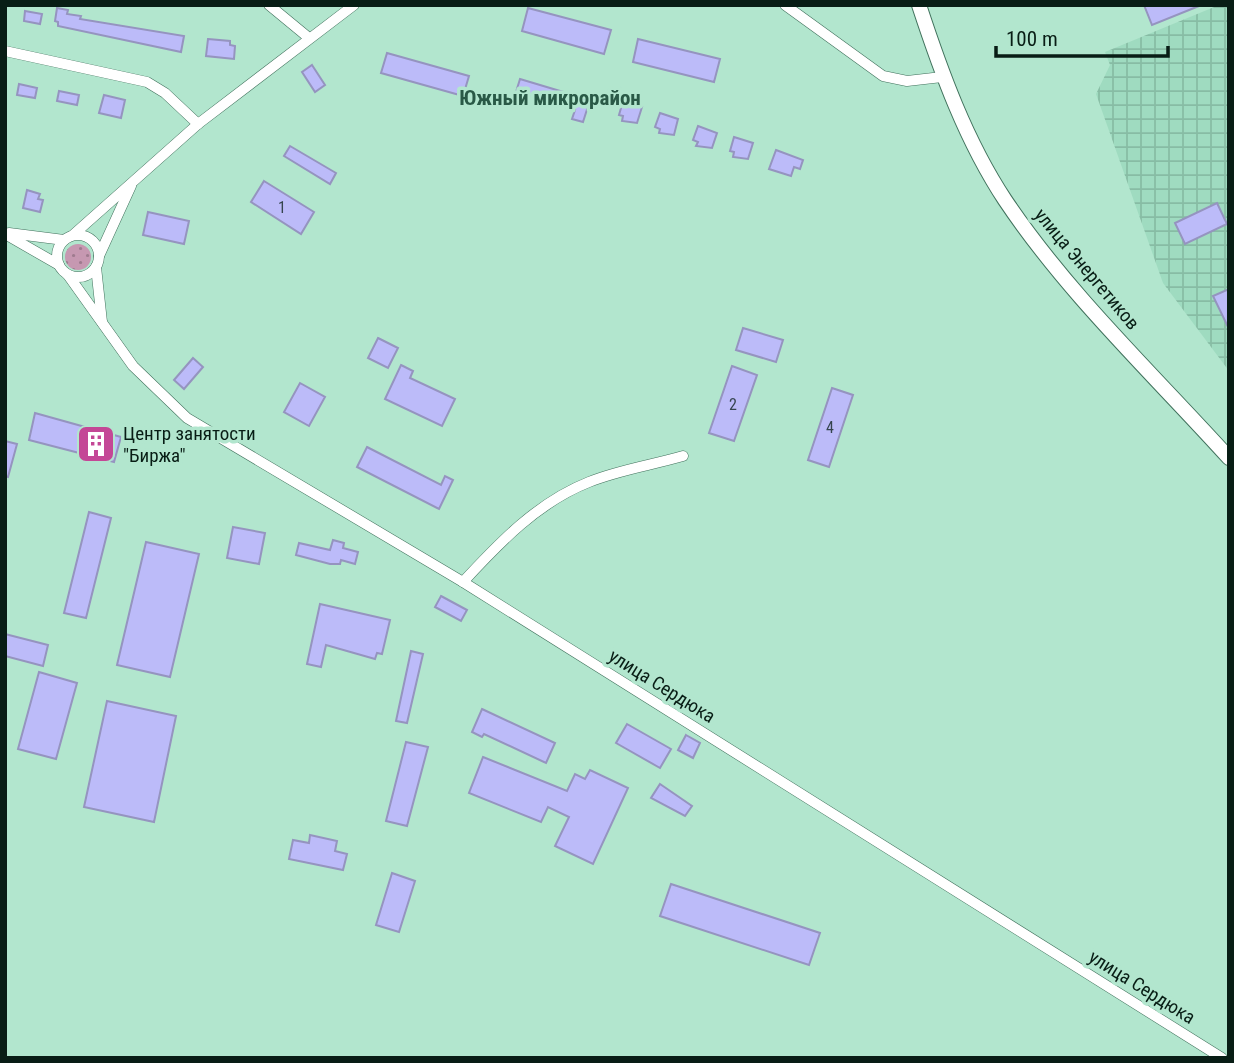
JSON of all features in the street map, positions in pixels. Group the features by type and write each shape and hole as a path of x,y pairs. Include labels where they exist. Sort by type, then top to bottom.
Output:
{"main road":[{"name":"улица Энергетиков","path":"919,5 942,76 1004,197 1046,256 1229,458"}],"street":[{"path":"269,5 309,38"},
{"path":"59,265 57,252 69,238 198,124 354,5"},
{"path":"785,5 883,76 907,81 942,76"},
{"path":"5,51 147,82 165,93 198,124"},
{"path":"102,323 96,267 133,182"},
{"path":"5,233 91,239 99,256"},
{"path":"5,233 59,265 68,275 86,275 96,267"},
{"name":"улица Сердюка","path":"68,275 133,366 187,418 463,582 1222,1058"},
{"path":"463,582 515,529 548,505 588,482 682,456"}],"shaded area":[{"path":"1219,5 1229,5 1229,371 1163,283 1096,94 1110,65 1105,52"},
{"path":"78,244 87,248 91,257 87,266 78,270 69,266 65,257 69,248"}],"building":[{"path":"1144,5 1199,5 1199,6 1152,25"},
{"path":"57,8 68,10 67,14 81,16 80,19 184,36 181,52 58,26 55,21"},
{"path":"528,8 611,30 604,54 522,31"},
{"path":"25,11 42,14 40,24 24,21"},
{"path":"208,39 230,41 230,45 235,46 234,59 206,56"},
{"path":"638,39 720,59 714,82 633,62"},
{"path":"387,53 469,76 463,96 381,73"},
{"path":"312,65 325,85 315,92 302,72"},
{"path":"520,79 590,100 583,122 572,119 575,110 516,92"},
{"path":"19,84 37,88 35,98 17,95"},
{"path":"59,91 79,95 77,105 57,101"},
{"path":"104,95 125,100 121,118 99,113"},
{"path":"623,101 642,107 637,123 622,121 623,116 619,115"},
{"path":"660,113 678,119 674,135 659,133 660,129 655,127"},
{"path":"698,126 717,133 712,148 696,146 698,142 693,140"},
{"path":"734,137 753,143 748,159 733,157 734,152 730,151"},
{"path":"290,146 336,173 330,184 284,156"},
{"path":"776,150 803,160 800,169 794,167 791,176 769,169"},
{"path":"264,181 314,212 301,234 251,202"},
{"path":"27,190 40,194 38,199 43,200 40,212 23,208"},
{"path":"1217,203 1227,224 1185,244 1175,223"},
{"path":"148,212 189,221 184,244 143,235"},
{"path":"1229,289 1229,329 1213,296"},
{"path":"743,328 783,340 776,362 736,350"},
{"path":"378,338 398,348 388,368 368,358"},
{"path":"193,358 203,367 184,389 174,380"},
{"path":"401,365 413,371 410,378 455,399 442,426 385,399"},
{"path":"732,366 757,375 734,441 709,433"},
{"path":"300,383 325,397 309,426 284,412"},
{"path":"832,388 853,395 829,467 808,460"},
{"path":"35,413 121,437 114,462 29,440"},
{"path":"5,441 17,444 8,477 5,476"},
{"path":"367,447 441,485 445,476 453,480 439,509 357,467"},
{"path":"89,512 111,518 86,618 64,613"},
{"path":"233,527 265,533 259,564 227,558"},
{"path":"333,540 344,543 343,548 358,552 355,564 341,560 340,564 330,564 296,555 299,543 330,550"},
{"path":"146,542 199,554 170,677 117,665"},
{"path":"441,596 467,610 461,621 435,607"},
{"path":"320,604 390,620 382,654 377,653 375,659 326,645 321,667 307,664"},
{"path":"5,634 48,645 43,666 5,656"},
{"path":"411,651 423,654 407,723 396,721"},
{"path":"39,672 77,683 56,759 18,749"},
{"path":"107,701 176,716 154,822 84,807"},
{"path":"482,709 555,743 546,763 484,734 482,737 472,732"},
{"path":"627,724 671,749 660,768 616,743"},
{"path":"686,735 700,743 693,758 678,750"},
{"path":"406,742 428,747 407,826 386,821"},
{"path":"483,757 567,791 575,774 585,779 590,770 628,788 593,864 555,846 569,817 548,807 541,822 469,793"},
{"path":"660,784 692,806 685,816 651,798"},
{"path":"310,835 337,841 335,851 347,854 343,870 289,859 293,840 309,843"},
{"path":"392,873 415,881 399,932 376,925"},
{"path":"671,884 820,933 809,965 660,916"}],"place":[{"name":"Центр занятости \"Биржа\"","path":"96,444"}],"district":[{"name":"Южный микрорайон","path":"550,98"}]}
